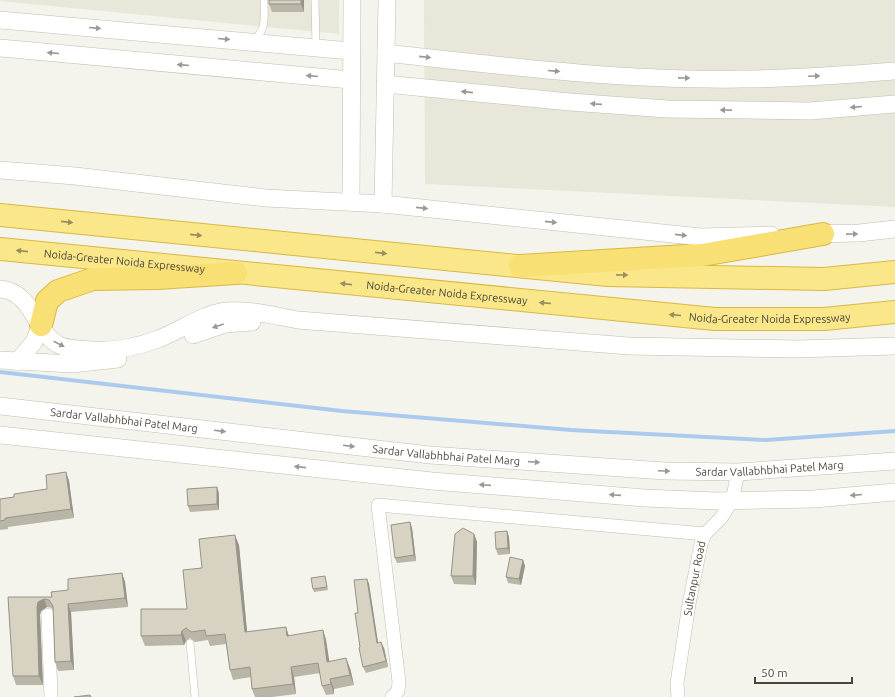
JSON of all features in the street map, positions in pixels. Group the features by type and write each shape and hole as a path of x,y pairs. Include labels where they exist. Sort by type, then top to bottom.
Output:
{"highway":[{"path":"0,215 608,275 817,279 895,272"},
{"path":"520,266 702,255 822,234"},
{"name":"Noida-Greater Noida Expressway","path":"0,249 715,319 817,320 895,312"},
{"path":"41,325 47,301 58,291 93,279 157,278 236,273"}],"street":[{"path":"351,202 352,0"},
{"path":"383,204 386,0"},
{"path":"0,20 351,51"},
{"path":"0,48 351,80"},
{"path":"386,53 555,71 639,77 741,79 895,71"},
{"path":"385,84 570,102 666,109 810,111 895,104"},
{"path":"0,170 75,176 266,198 383,204 702,237 859,234 895,229"},
{"path":"0,289 16,293 24,300 52,340 60,346 106,350 134,346 158,339 214,314 226,311 250,312 298,320 629,346 797,349 895,346"},
{"path":"0,360 72,364 119,359 133,357 224,324 298,320"},
{"path":"17,362 34,342 41,325"},
{"name":"Sardar Vallabhbhai Patel Marg","path":"0,406 430,455 665,472 738,472 895,461"},
{"path":"0,435 432,481 645,498 732,501 814,499 895,492"},
{"name":"Sultanpur Road","path":"678,697 677,682 689,604 704,534 721,518 732,501 738,472"},
{"path":"392,697 398,691 399,682 378,505 704,534"},
{"path":"48,615 51,697"}],"lane":[{"path":"250,42 260,36 264,25 264,0"},
{"path":"315,0 316,48"},
{"path":"190,643 195,697"}],"shaded area":[{"path":"339,0 339,34 0,1"},
{"path":"424,0 895,0 895,207 425,184"}],"building":[{"path":"269,0 301,0 301,4 269,4"},
{"path":"66,472 71,509 5,518 5,520 0,521 0,499 14,497 14,494 47,489 46,475"},
{"path":"217,487 217,504 188,506 187,489"},
{"path":"410,522 414,555 395,558 391,525"},
{"path":"463,528 474,534 473,576 451,576 455,534"},
{"path":"507,531 508,548 496,549 495,532"},
{"path":"235,535 245,632 286,627 287,636 323,630 327,662 346,658 350,675 330,679 331,684 322,686 318,663 291,667 293,684 252,689 250,667 230,670 225,634 206,636 205,630 191,632 186,628 182,631 181,635 141,636 141,609 187,609 183,570 202,568 199,539"},
{"path":"510,557 523,560 519,579 506,577"},
{"path":"122,573 125,598 68,604 71,661 55,662 53,606 49,600 44,599 38,602 39,676 13,676 8,597 52,597 51,592 68,590 68,579"},
{"path":"325,576 327,587 313,589 311,578"},
{"path":"367,579 377,643 381,642 386,661 363,667 355,613 358,613 354,580"},
{"path":"90,695 91,697 74,697"}],"waterway":[{"path":"0,372 342,411 571,430 766,440 895,431"}]}
